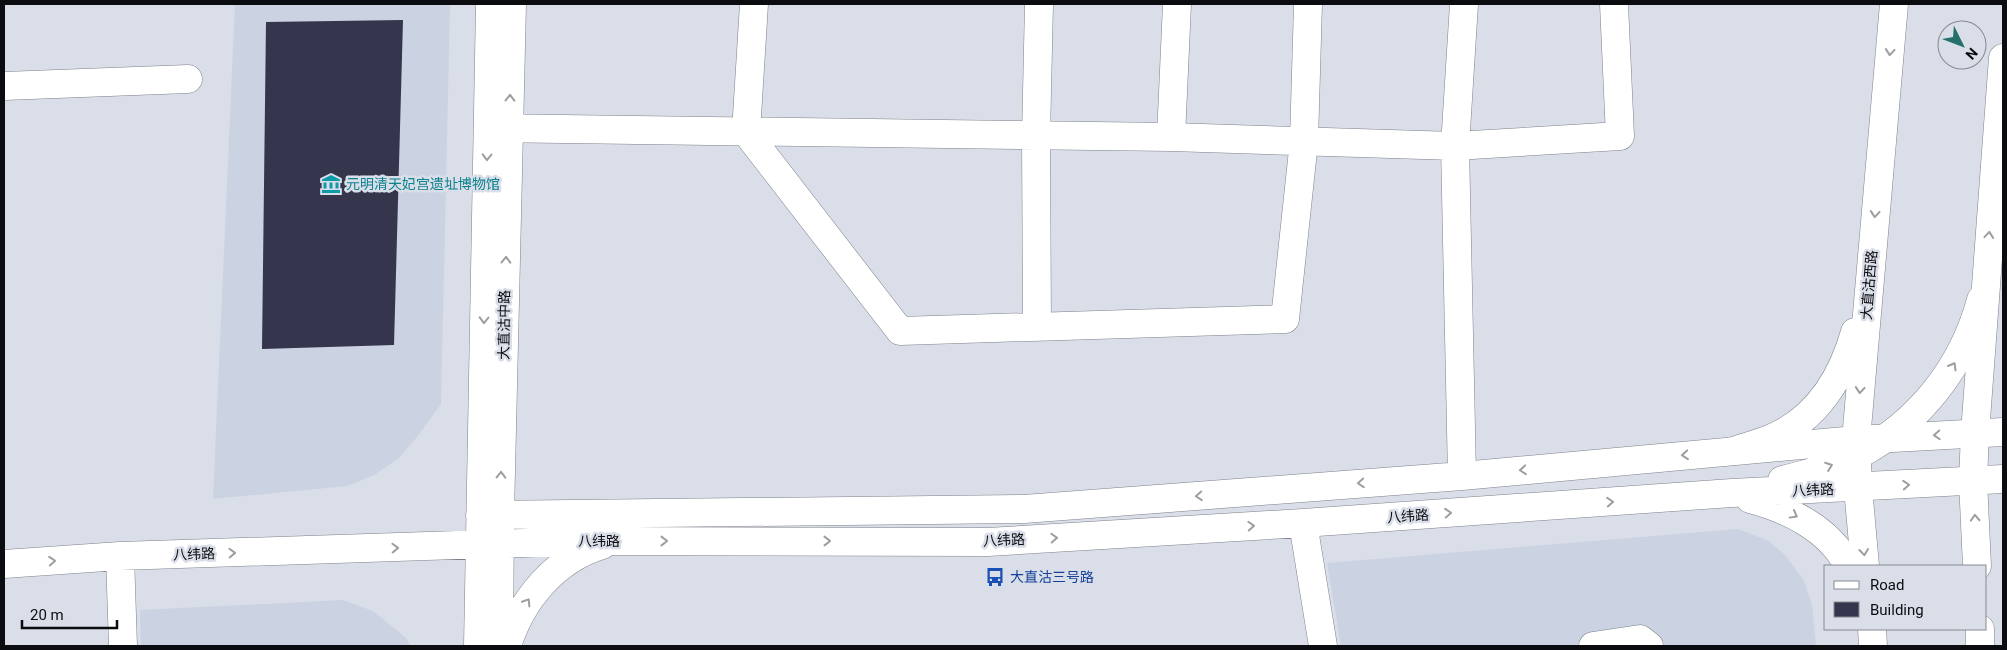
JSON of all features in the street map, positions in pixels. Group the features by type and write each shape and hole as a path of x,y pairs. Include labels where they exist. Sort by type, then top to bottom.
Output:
{"street":[{"name":"大直沽中路","path":"478,646 491,545 490,515 498,128 490,4"},
{"name":"大直沽中路","path":"498,128 512,4"},
{"path":"754,4 746,132 900,331 1285,319 1304,141 1308,4"},
{"path":"1037,327 1036,136 1039,4"},
{"path":"1171,137 1177,4"},
{"path":"1462,476 1455,146 1464,4"},
{"path":"498,128 1171,137 1455,146 1620,136 1614,4"},
{"name":"大直沽西路","path":"1866,565 1856,448 1894,4"},
{"path":"1977,565 1973,481 1975,433 1985,283 1998,186 2003,58"},
{"path":"4,86 188,79"},
{"path":"1733,451 1771,438 1791,427 1826,396 1844,362 1854,336 1870,272"},
{"path":"1886,438 1911,419 1933,396 1950,371 1965,344 1977,316 1985,283"},
{"name":"八纬路","path":"490,515 1024,509 1462,476 1733,451 1856,448 1886,438 2003,432"},
{"path":"1732,494 1802,475 1856,448"},
{"name":"八纬路","path":"4,564 120,556 615,541 988,542 1732,494 2003,479"},
{"path":"1732,494 1774,505 1795,515 1816,529 1830,542 1843,556 1848,565"},
{"path":"481,646 486,622 500,580 511,566 534,543 554,532 570,525 613,513"},
{"path":"1303,523 1323,646"},
{"path":"507,646 520,615 539,585 574,557 590,549 615,541"},
{"name":"大直沽中路","path":"491,545 500,580 499,646"},
{"path":"120,556 123,646"},
{"path":"1980,630 1980,646"},
{"path":"1593,646 1640,639 1649,646"}],"shaded area":[{"path":"235,4 450,4 441,404 399,458 374,475 347,486 213,499"},
{"path":"1738,529 1769,541 1785,555 1803,579 1812,604 1816,646 1341,646 1327,563"},
{"path":"343,600 373,611 405,637 411,646 141,646 140,610"}],"building":[{"name":"元明清天妃宫遗址博物馆","path":"403,20 394,345 262,349 266,22"}],"place":[{"name":"元明清天妃宫遗址博物馆","path":"331,184"},
{"name":"大直沽三号路","path":"995,577"}]}
